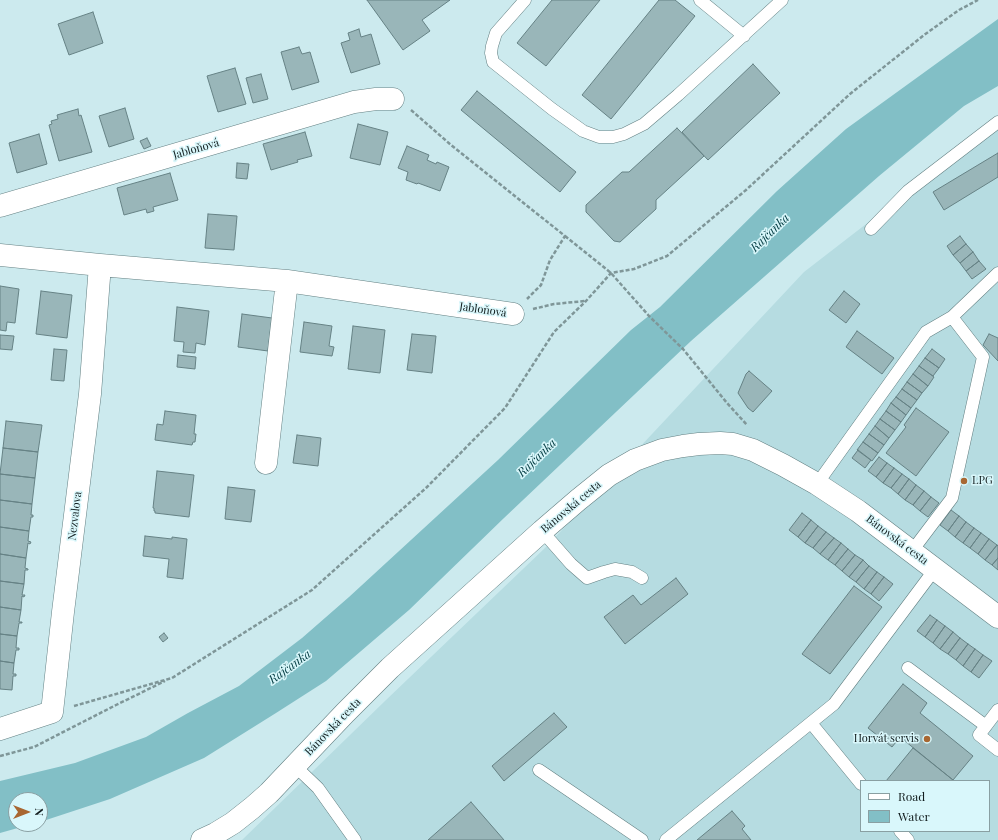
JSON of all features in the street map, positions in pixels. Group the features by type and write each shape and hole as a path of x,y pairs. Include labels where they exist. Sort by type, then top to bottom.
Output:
{"street":[{"name":"Jabloňová","path":"0,206 354,102 376,99 393,99"},
{"name":"Jabloňová","path":"0,255 287,281 513,314"},
{"name":"Nezvalova","path":"52,712 90,394 100,265"},
{"path":"266,463 287,281"},
{"name":"Bánovská cesta","path":"202,840 233,823 269,793 390,668 542,531 609,475 635,460 662,450 683,446 720,443 733,444 753,450 784,465 817,484 858,511 998,617"},
{"path":"0,729 52,712"}],"lane":[{"path":"525,0 496,33 491,53 493,62 552,109 583,131 599,137 612,137 624,134 644,124 678,96 782,0"},
{"path":"700,0 744,36"},
{"path":"871,228 908,191 998,122"},
{"path":"817,484 926,332 952,317 998,273"},
{"path":"912,551 952,498 983,357 952,317"},
{"path":"542,531 571,564 587,578 615,569 632,572 642,578"},
{"path":"666,840 834,704 935,569"},
{"path":"908,668 986,726"},
{"path":"998,710 979,735 998,750"},
{"path":"811,723 860,783"},
{"path":"296,766 318,788 355,840"},
{"path":"539,770 642,840"},
{"path":"901,832 908,840"}],"path":[{"path":"0,756 34,747 172,678 312,590 426,488 505,408 554,332 586,301 611,273 634,269 667,256 746,190 850,94 924,35 959,10 978,0"},
{"path":"393,99 408,107 451,146 611,273 649,316 683,349 747,426"},
{"path":"513,314 541,285 550,260 564,236"},
{"path":"513,314 554,304 586,301"},
{"path":"52,712 172,678"}],"shaded area":[{"path":"998,122 998,840 242,840 546,547 804,272"}],"water":[{"name":"Rajčanka","path":"998,19 998,86 964,106 879,176 691,341 409,610 326,681 204,758 110,799 48,819 48,792 8,792 8,831 0,833 0,781 75,763 146,737 239,686 302,638 349,597 498,460 631,330 660,307 777,191 846,129"}],"building":[{"path":"367,0 450,0 422,20 430,31 403,50"},
{"path":"552,0 600,0 546,66 517,43"},
{"path":"659,0 675,0 695,16 611,119 582,95"},
{"path":"93,12 103,43 69,55 58,24"},
{"path":"359,29 361,37 371,34 380,64 351,73 341,43 350,40 348,33"},
{"path":"299,47 302,54 310,52 319,82 292,90 281,52"},
{"path":"753,64 780,93 708,160 682,132"},
{"path":"235,68 246,104 218,112 207,76"},
{"path":"261,74 268,99 253,103 246,78"},
{"path":"477,91 576,172 560,192 461,110"},
{"path":"125,108 134,139 109,147 99,116"},
{"path":"78,109 79,116 81,115 92,152 59,161 49,125 52,124 51,121 58,119 57,115"},
{"path":"358,124 388,132 380,165 350,158"},
{"path":"677,128 704,156 656,200 656,209 620,242 614,241 586,212 586,205 622,172 629,172"},
{"path":"305,132 312,156 271,170 263,144"},
{"path":"39,134 47,164 17,173 9,143"},
{"path":"147,138 151,146 144,149 140,141"},
{"path":"407,146 429,155 427,160 449,167 440,191 406,180 408,172 398,168"},
{"path":"998,153 998,177 944,210 933,192"},
{"path":"237,163 249,164 247,179 236,178"},
{"path":"170,173 178,200 153,207 154,211 147,213 146,209 124,215 117,188"},
{"path":"208,214 237,216 234,250 205,248"},
{"path":"960,236 966,244 953,255 947,246"},
{"path":"966,244 973,252 960,263 953,255"},
{"path":"973,252 979,261 966,271 960,263"},
{"path":"979,261 986,269 972,279 966,271"},
{"path":"0,286 19,289 15,323 7,322 6,331 0,330"},
{"path":"41,291 72,295 67,338 36,334"},
{"path":"844,291 860,304 846,323 829,310"},
{"path":"177,307 209,311 205,345 196,343 195,353 183,352 184,342 174,341"},
{"path":"242,314 272,318 268,351 238,347"},
{"path":"304,322 332,326 329,346 334,347 332,356 300,352"},
{"path":"353,326 385,330 380,373 348,369"},
{"path":"857,331 894,358 882,374 846,347"},
{"path":"412,334 436,336 432,373 407,370"},
{"path":"989,334 998,338 998,361 983,345"},
{"path":"0,335 14,336 12,350 0,349"},
{"path":"54,349 67,350 64,381 51,380"},
{"path":"932,349 945,359 939,368 925,358"},
{"path":"178,355 196,357 195,369 177,367"},
{"path":"925,358 939,368 933,376 919,366"},
{"path":"919,366 934,377 928,386 913,374"},
{"path":"749,371 772,391 753,412 748,408 738,393 746,374"},
{"path":"913,374 928,386 922,393 907,382"},
{"path":"907,382 922,393 917,400 902,389"},
{"path":"902,389 917,400 911,408 896,397"},
{"path":"896,397 911,408 906,415 891,403"},
{"path":"891,403 906,415 901,422 886,411"},
{"path":"916,408 949,432 916,476 886,453 906,427 904,425"},
{"path":"165,411 196,415 194,434 196,434 195,442 193,442 192,445 155,440 157,424 163,425"},
{"path":"886,411 901,422 895,430 880,419"},
{"path":"880,419 895,430 889,438 875,426"},
{"path":"6,421 42,425 38,452 3,448"},
{"path":"875,426 889,438 884,445 869,434"},
{"path":"869,434 884,445 878,453 863,442"},
{"path":"297,435 321,438 318,466 293,463"},
{"path":"863,442 878,453 872,461 857,450"},
{"path":"3,448 38,452 35,478 0,474"},
{"path":"858,450 871,460 865,468 852,458"},
{"path":"879,457 887,463 876,477 868,471"},
{"path":"887,463 894,468 883,483 876,477"},
{"path":"894,468 902,474 891,488 883,483"},
{"path":"157,471 194,475 189,517 155,513 153,508"},
{"path":"0,474 35,478 32,504 0,500"},
{"path":"902,474 909,479 898,494 891,488"},
{"path":"909,479 916,485 905,500 898,494"},
{"path":"916,485 924,491 913,505 905,500"},
{"path":"228,487 255,490 251,522 225,519"},
{"path":"924,491 931,497 920,511 913,505"},
{"path":"931,497 939,503 928,517 920,511"},
{"path":"0,500 32,504 31,515 33,515 33,517 31,517 29,531 0,527"},
{"path":"951,510 959,516 948,531 940,525"},
{"path":"802,513 811,520 798,537 789,530"},
{"path":"959,516 966,522 955,537 948,531"},
{"path":"811,520 818,526 805,543 798,537"},
{"path":"966,522 974,528 963,543 955,537"},
{"path":"818,526 826,532 813,548 805,543"},
{"path":"0,527 29,531 28,541 31,542 30,544 28,543 26,558 0,554"},
{"path":"974,528 981,533 970,548 963,543"},
{"path":"826,532 834,538 820,554 813,548"},
{"path":"981,533 989,539 978,554 970,548"},
{"path":"145,536 187,539 183,579 167,577 169,559 143,556"},
{"path":"834,538 841,543 828,560 820,554"},
{"path":"989,539 997,545 985,560 978,554"},
{"path":"841,543 848,549 835,565 828,560"},
{"path":"997,545 998,558 992,565 985,560"},
{"path":"848,549 855,555 842,571 835,565"},
{"path":"0,554 26,558 25,568 28,570 25,570 24,584 0,581"},
{"path":"855,555 863,560 849,577 842,571"},
{"path":"998,558 998,570 992,565"},
{"path":"863,560 869,566 856,582 849,577"},
{"path":"869,566 877,572 864,589 856,582"},
{"path":"877,572 884,577 871,594 864,589"},
{"path":"884,577 893,584 879,601 871,594"},
{"path":"676,578 688,594 625,644 604,617 633,595 641,605"},
{"path":"0,581 24,584 22,595 25,595 24,597 22,596 21,610 0,607"},
{"path":"854,586 882,607 830,674 802,654"},
{"path":"0,607 21,610 19,622 22,623 19,623 17,636 0,634"},
{"path":"930,615 937,620 925,637 917,631"},
{"path":"937,620 945,626 933,643 925,637"},
{"path":"945,626 953,632 940,649 933,643"},
{"path":"953,632 960,638 948,654 940,649"},
{"path":"164,633 168,638 163,642 159,637"},
{"path":"0,634 17,636 16,648 19,648 19,650 16,650 14,663 0,661"},
{"path":"960,638 968,644 956,660 948,654"},
{"path":"968,644 975,649 963,666 956,660"},
{"path":"975,649 983,655 971,672 963,666"},
{"path":"983,655 992,661 979,678 971,672"},
{"path":"0,661 14,663 13,674 16,674 16,676 13,676 12,690 0,689"},
{"path":"903,684 927,703 920,713 973,756 953,780 900,737 892,747 868,728"},
{"path":"554,713 567,727 504,781 492,766"},
{"path":"913,748 953,780 887,780"},
{"path":"471,802 504,840 428,840"},
{"path":"732,811 745,826 742,829 751,840 697,840"}],"place":[{"name":"LPG","path":"964,481"},
{"name":"Horvát servis","path":"927,739"}]}
